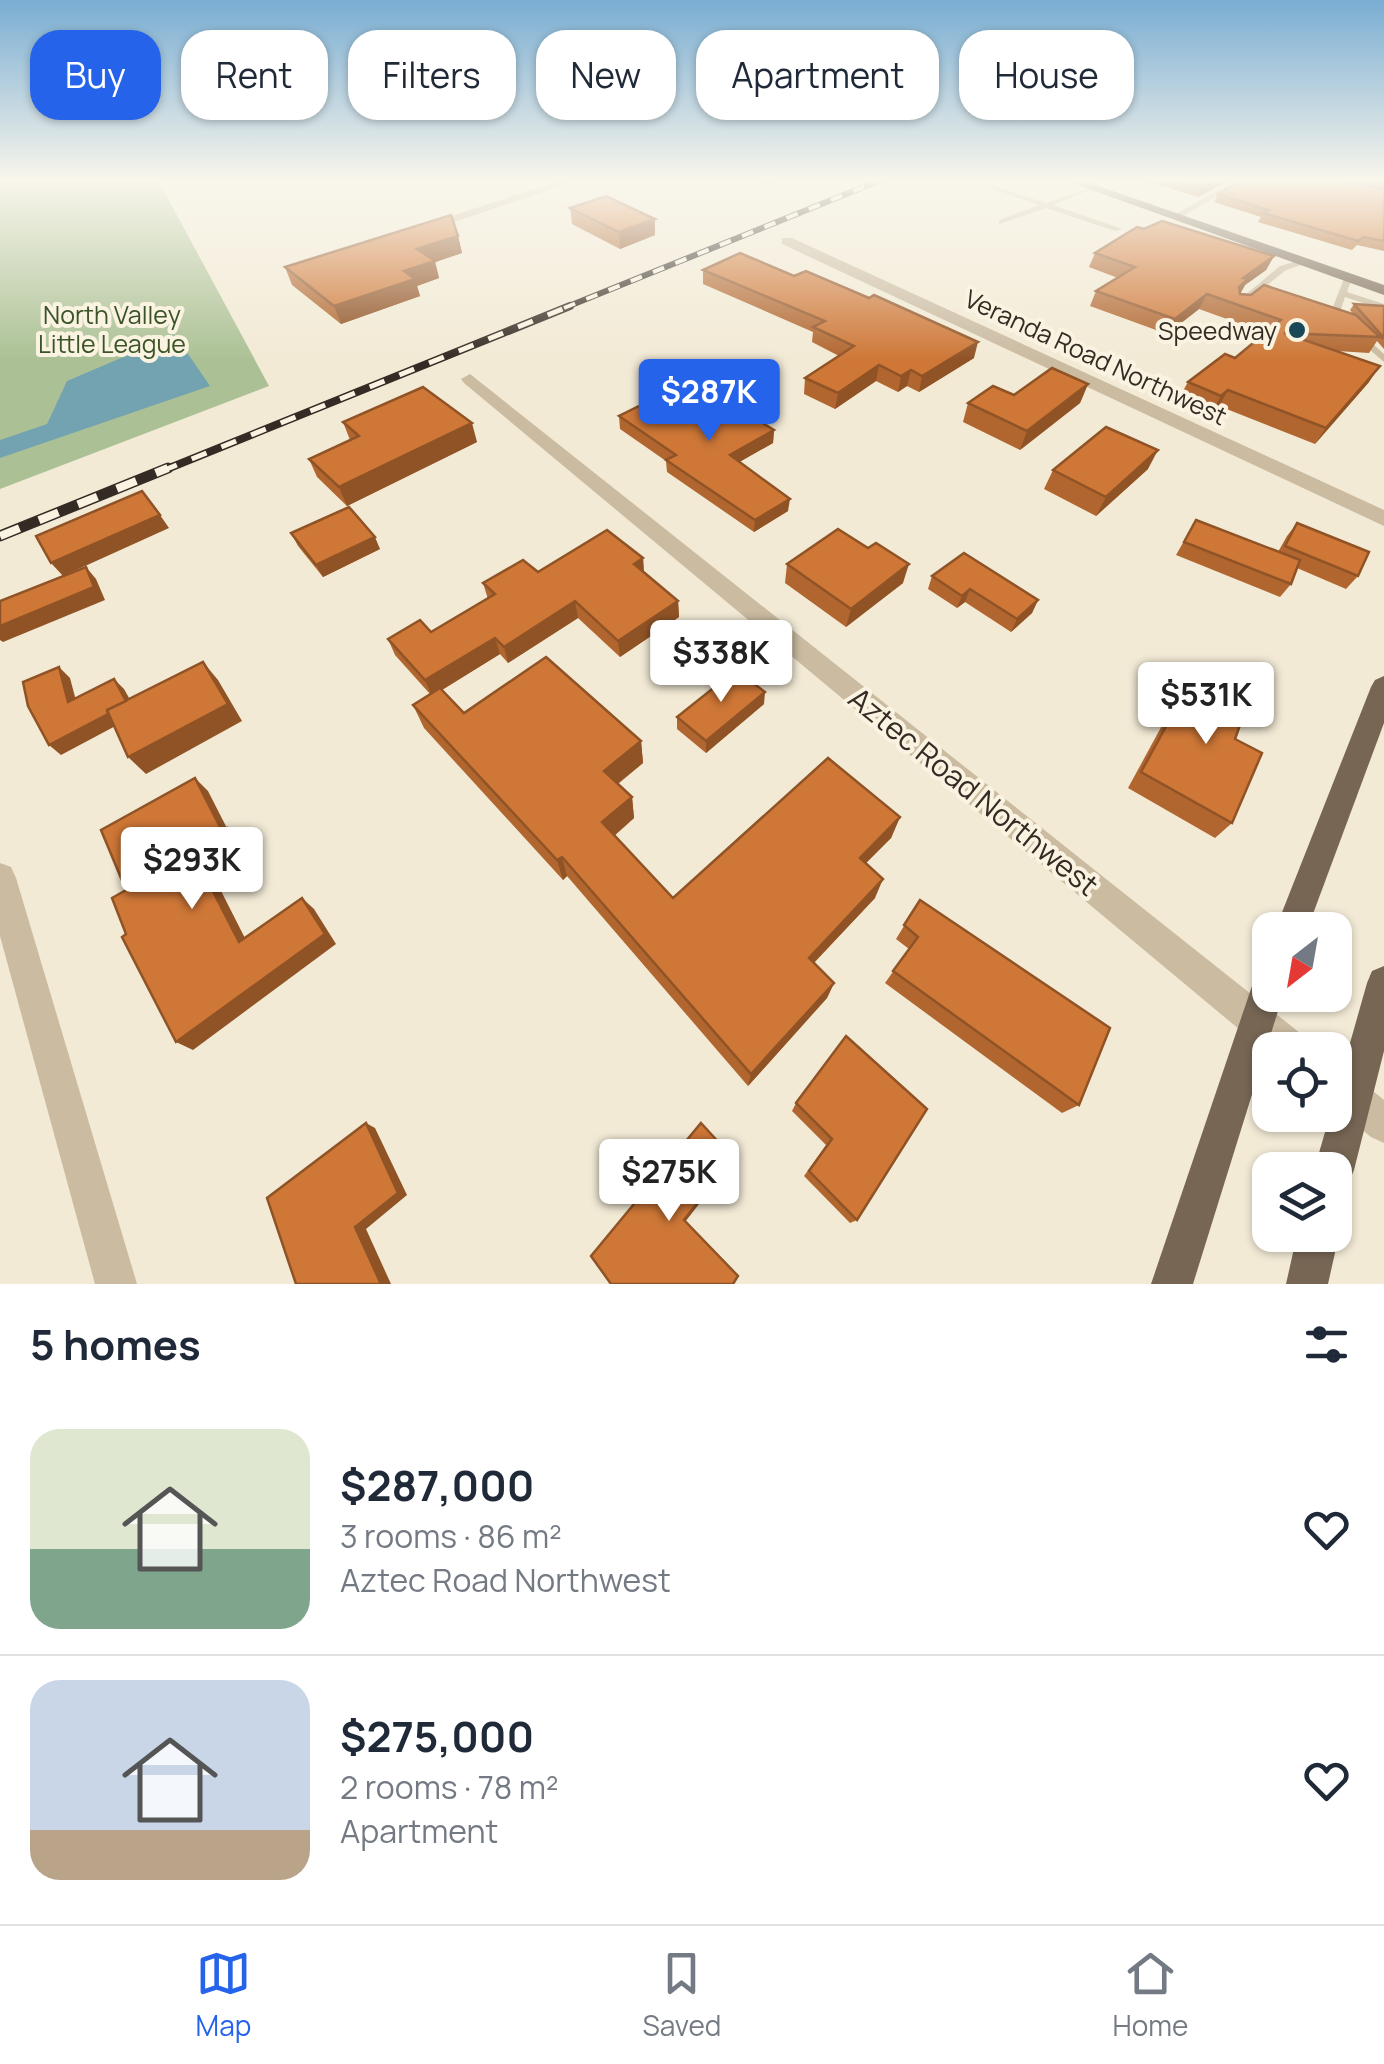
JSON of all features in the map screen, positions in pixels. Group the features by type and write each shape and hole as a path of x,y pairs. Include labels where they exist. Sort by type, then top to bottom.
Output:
{"main road":[{"path":"1236,240 1302,262 1345,285 1384,290"},
{"path":"1279,240 1384,274"},
{"path":"1297,912 1384,687"},
{"path":"1352,1067 1384,983"},
{"path":"1172,1284 1259,1012"},
{"path":"1306,1284 1314,1252"}],"street":[{"name":"Veranda Road Northwest","path":"788,242 1384,519"},
{"name":"Aztec Road Northwest","path":"470,380 1270,1032"},
{"path":"0,878 116,1284"},
{"path":"1352,1097 1384,1124"}],"lane":[{"path":"1236,305 1284,268 1302,262"},
{"path":"1384,307 1345,285 1335,312 1384,360"}],"green space":[{"name":"North Valley Little League","path":"0,240 190,240 269,386 0,489"}],"water":[{"path":"175,335 210,386 0,458 0,440 47,424 67,381"}],"building":[{"path":"371,240 446,240 417,249 435,261 404,271 415,279 334,306 285,267"},
{"path":"1116,240 1223,240 1274,256 1243,278 1248,279 1239,287 1240,294 1251,295 1264,285 1356,315 1380,337 1284,333 1380,366 1326,428 1228,390 1221,396 1188,382 1225,354 1235,358 1281,320 1207,294 1175,319 1096,291 1135,267 1095,253"},
{"path":"740,253 794,276 806,271 869,298 874,295 978,342 922,376 911,370 901,376 879,365 838,393 805,378 854,346 813,327 825,321 703,270"},
{"path":"1354,304 1384,306 1384,338"},
{"path":"1052,368 1088,384 1027,431 968,403 993,386 1014,395"},
{"path":"692,380 774,430 730,455 790,499 755,520 666,460 676,455 619,416"},
{"path":"423,387 472,423 339,487 309,459 359,436 343,422"},
{"path":"1106,427 1158,450 1106,497 1053,470"},
{"path":"142,491 160,515 51,563 36,536"},
{"path":"349,507 375,537 316,565 291,533"},
{"path":"1196,520 1300,560 1291,584 1184,542"},
{"path":"1297,523 1369,552 1358,576 1285,546"},
{"path":"838,529 868,548 876,543 909,564 851,609 787,564"},
{"path":"607,530 643,558 634,564 678,601 618,641 575,601 504,647 495,638 425,680 388,639 420,620 431,632 495,594 483,583 523,560 538,572"},
{"path":"964,553 1038,600 1017,619 970,589 962,596 932,576"},
{"path":"86,567 94,587 0,626 0,601"},
{"path":"546,657 641,741 604,771 632,797 602,822 673,898 828,758 900,817 860,858 883,879 809,958 834,983 751,1074 562,857 557,860 413,705 440,688 464,713"},
{"path":"203,662 228,704 128,757 107,710"},
{"path":"59,667 68,702 114,679 126,701 49,745 28,706 23,682"},
{"path":"1198,668 1252,692 1235,739 1262,753 1232,823 1141,772"},
{"path":"736,670 765,692 706,741 677,717"},
{"path":"195,778 222,831 227,828 238,850 203,872 239,942 302,898 325,934 176,1042 122,937 126,934 112,898 126,890 101,830"},
{"path":"920,900 1110,1028 1079,1105 893,971 918,937 904,925"},
{"path":"846,1036 927,1109 857,1220 809,1171 832,1139 796,1103"},
{"path":"366,1123 398,1193 355,1227 381,1284 296,1284 267,1198"},
{"path":"701,1123 733,1158 684,1220 738,1276 733,1284 611,1284 591,1256"}],"railway":[{"path":"564,308 733,240"},
{"path":"162,471 570,306"},
{"path":"0,536 168,468"}],"place":[{"name":"Speedway","path":"1297,330"}]}
